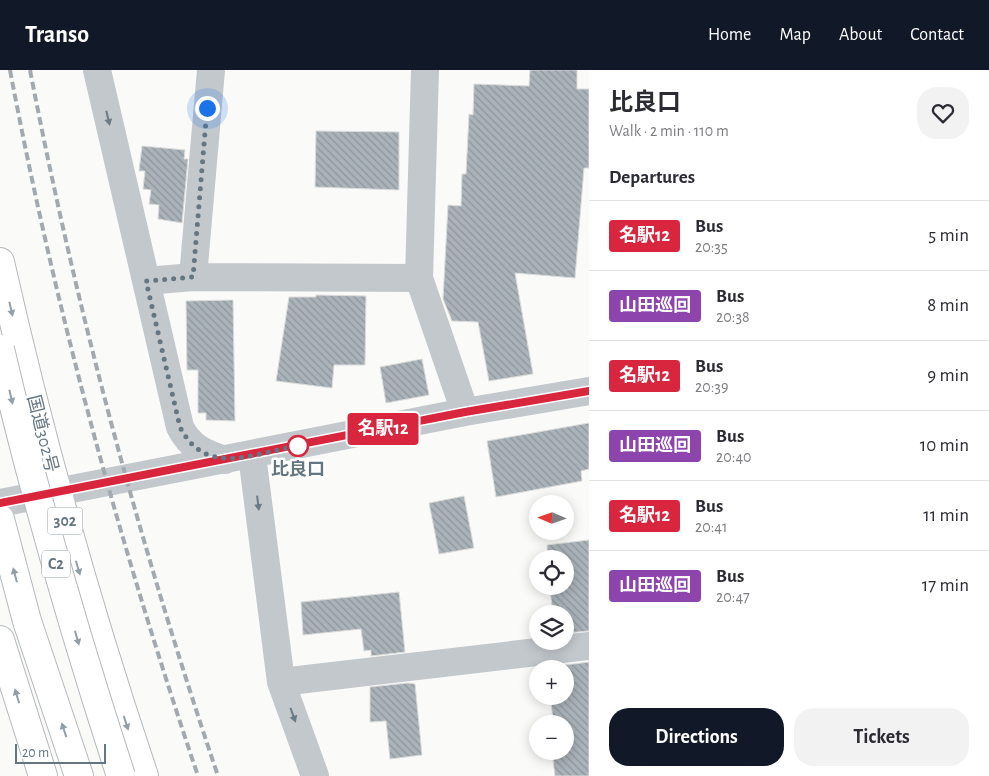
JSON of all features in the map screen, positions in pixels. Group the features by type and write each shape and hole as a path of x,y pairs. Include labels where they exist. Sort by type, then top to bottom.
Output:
{"highway":[{"name":"国道302号","path":"0,262 57,492 88,603 144,776"},
{"name":"C2","path":"0,349 25,455 48,538 81,651 121,776"},
{"name":"C2","path":"0,519 28,621 79,776"},
{"path":"0,640 36,769"}],"street":[{"path":"97,70 180,427 185,437 197,449 225,460"},
{"path":"193,277 210,70"},
{"path":"425,70 419,278 465,412"},
{"path":"146,281 193,277 419,278"},
{"path":"0,502 252,455 465,412 589,391"},
{"path":"252,455 280,682 315,776"},
{"path":"280,682 589,646"}],"building":[{"path":"530,70 577,70 577,89 589,89 589,168 584,168 575,278 515,273 533,374 489,381 478,322 452,321 443,299 448,205 461,206 462,174 466,174 469,114 473,115 474,84 529,86"},
{"path":"316,131 399,132 399,190 315,187"},
{"path":"142,146 185,150 184,159 188,159 182,223 158,219 159,205 149,204 151,190 143,189 145,171 139,171"},
{"path":"316,295 366,296 365,365 334,365 332,388 276,381 289,297 316,297"},
{"path":"233,300 235,421 206,420 206,413 198,413 198,370 187,370 186,301"},
{"path":"422,359 429,395 386,403 380,367"},
{"path":"589,423 589,469 581,471 582,481 496,497 487,441"},
{"path":"464,496 474,548 439,554 429,503"},
{"path":"589,540 589,631 574,632 574,605 552,605 551,595 574,595 574,550 547,550 547,545"},
{"path":"399,592 405,652 371,656 371,650 364,651 361,629 303,635 301,602"},
{"path":"589,662 589,776 555,776 553,760 574,760 574,715 552,715 551,705 574,705 574,664"},
{"path":"415,684 422,755 390,759 386,721 370,722 370,687"}],"railway":[{"path":"10,70 47,249 92,426 142,602 198,776"},
{"path":"30,70 68,249 112,426 162,602 218,776"}],"bus line":[{"name":"名駅12","path":"0,503 465,412 589,391"}],"place":[{"name":"比良口","path":"298,446"}],"route":[{"path":"207,108 193,277 146,281 180,427 185,437 193,446 202,452 225,460 298,446"}]}
